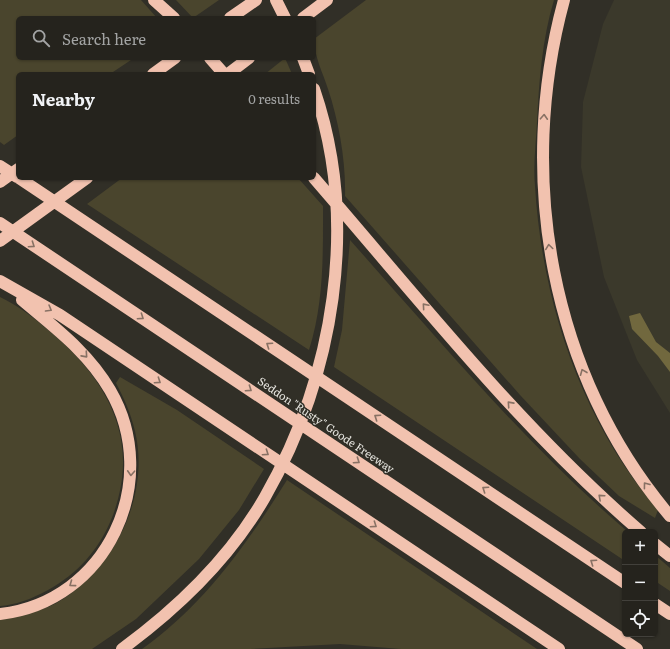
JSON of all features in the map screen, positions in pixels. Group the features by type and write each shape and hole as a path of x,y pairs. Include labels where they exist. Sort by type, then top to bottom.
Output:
{"highway":[{"path":"154,0 172,16"},
{"path":"233,16 256,0"},
{"path":"276,0 284,16"},
{"path":"306,16 327,0"},
{"path":"564,0 548,68 542,148 542,184 545,218 558,296 583,372 599,407 642,481 670,516"},
{"path":"156,72 173,60"},
{"path":"212,60 222,72"},
{"path":"231,72 246,60"},
{"path":"304,60 308,72"},
{"path":"122,649 154,625 188,594 218,562 264,498 294,440 308,403 327,332 334,285 337,242 333,176 324,117 316,95"},
{"path":"0,166 16,177"},
{"path":"0,182 16,170"},
{"path":"21,180 622,582"},
{"path":"0,241 84,180"},
{"path":"316,180 509,404 581,479 638,529"},
{"name":"Seddon \"Rusty\" Goode Freeway","path":"0,223 637,649"},
{"path":"0,614 30,607 51,598 73,584 89,571 103,554 115,534 125,510 129,492 131,470 128,434 120,410 111,391 97,368 63,332 2,282"},
{"path":"2,282 60,315 559,649"},
{"path":"658,546 670,556"},
{"path":"658,606 670,614"}],"shaded area":[{"path":"0,0 141,0 155,16 16,16 16,60 131,60 113,72 16,72 16,136 4,145 0,142"},
{"path":"176,0 219,0 196,16 191,16"},
{"path":"366,0 554,0 542,61 534,162 539,230 546,273 570,358 587,399 607,438 631,475 658,510 655,518 619,496 580,459 520,395 345,196 343,156 338,128 332,102 317,58 316,38"},
{"path":"614,0 670,0 670,413 637,360 604,277 581,167 583,102 603,24"},
{"path":"282,60 286,60 291,72 268,72"},
{"path":"119,180 300,180 323,206 322,279 318,315 309,350 87,204"},
{"path":"350,240 484,391 519,428 590,499 625,529 622,529 622,559 334,367 342,330"},
{"path":"0,297 13,304 47,329 83,364 98,383 110,404 118,426 122,449 123,473 113,516 102,539 86,560 69,576 47,590 23,601 0,606"},
{"path":"640,313 656,342 670,353 670,372 658,356 632,329 629,316"},
{"path":"120,377 177,410 264,469 239,510 199,559 136,619 92,649 0,649 0,620 41,610 63,599 82,584 99,567 125,526 133,503 138,479 138,455 135,431 116,383"},
{"path":"287,480 537,649 401,649 340,644 250,649 142,649 164,632 205,593 240,550"},
{"path":"658,558 670,568 670,591 658,583"}]}
